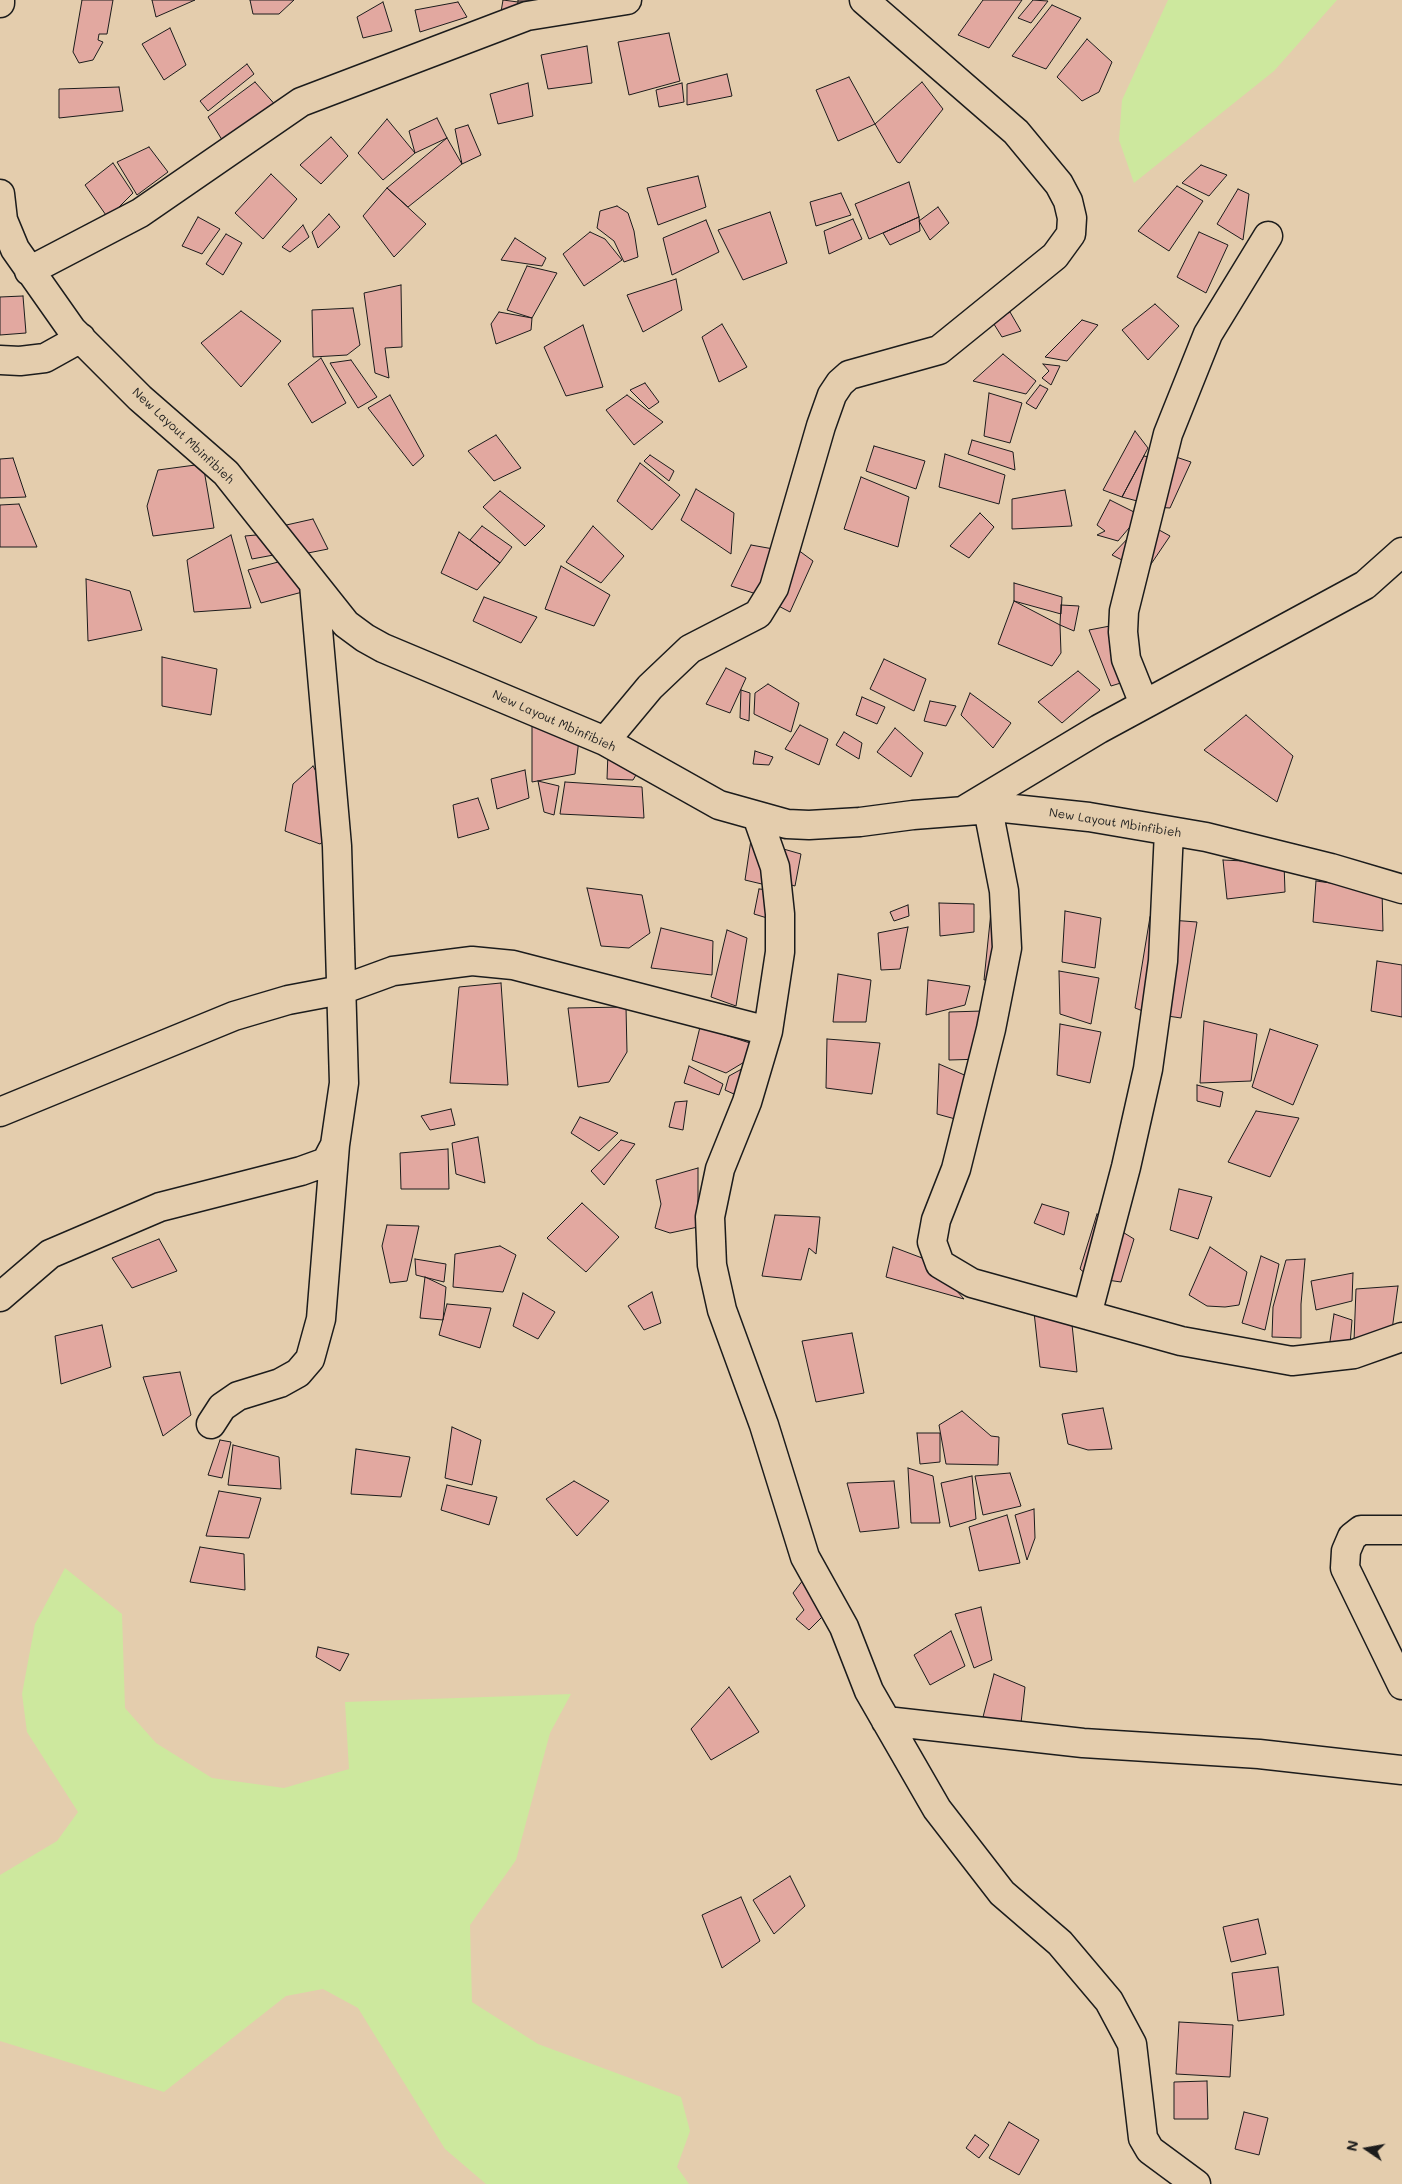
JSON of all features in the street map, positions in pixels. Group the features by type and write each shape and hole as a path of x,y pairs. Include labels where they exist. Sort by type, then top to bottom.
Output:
{"street":[{"path":"29,271 140,213 301,102 527,16 627,0"},
{"path":"604,741 650,687 690,649 758,614 774,588 821,426 832,395 840,383 849,375 939,350 1055,256 1071,234 1072,218 1068,201 1059,184 1016,132 864,0"},
{"name":"New Layout Mbinfibieh","path":"0,194 3,220 15,249 29,271 81,338 140,398 226,473 346,624 377,644 604,741 719,805 787,824 809,825 1004,808 1089,816 1206,837 1331,868 1402,889"},
{"path":"1144,704 1126,659 1123,632 1124,618 1168,434 1208,334 1268,236"},
{"path":"0,360 20,361 45,358 81,338"},
{"path":"1402,552 1358,589 1144,704 975,810 1004,891 1007,948 991,1029 958,1160 936,1220 932,1242 940,1264 972,1283 1180,1341 1292,1361 1354,1354 1402,1338"},
{"path":"212,1424 222,1407 238,1396 280,1383 298,1373 310,1359 321,1319 335,1145 344,1083 337,846 314,584"},
{"path":"757,816 775,867 780,914 780,952 768,1031 747,1102 720,1169 710,1217 712,1265 722,1310 764,1425 805,1557 844,1627 869,1691 937,1809 1002,1893 1060,1943 1109,2001 1132,2044 1143,2138 1150,2150 1196,2184"},
{"path":"1086,1315 1126,1167 1148,1069 1163,961 1169,831"},
{"path":"0,1112 234,1016 288,1000 342,990 393,971 472,961 513,964 768,1031"},
{"path":"0,1297 50,1254 160,1207 301,1171 326,1162 335,1145"},
{"path":"1402,1530 1361,1530 1352,1538 1346,1551 1345,1568 1402,1685"},
{"path":"886,1721 1083,1743 1259,1754 1402,1770"}],"green space":[{"path":"1168,0 1337,0 1274,71 1134,183 1119,140 1122,100"},
{"path":"65,1568 122,1614 125,1708 156,1743 212,1778 284,1788 349,1769 345,1702 571,1694 550,1733 516,1860 470,1925 472,2002 538,2044 681,2097 690,2131 677,2167 689,2184 486,2184 445,2149 358,2008 323,1989 286,1996 164,2092 0,2041 0,1875 57,1841 78,1812 27,1732 22,1694 35,1624"}],"building":[{"path":"82,0 113,0 107,34 99,34 98,40 103,42 93,60 79,63 73,52"},
{"path":"152,0 195,0 156,17"},
{"path":"250,0 294,0 279,14 253,14"},
{"path":"503,0 518,2 516,11 500,18"},
{"path":"518,0 545,0 518,2"},
{"path":"983,0 1022,0 989,48 958,35"},
{"path":"1033,0 1048,1 1031,23 1018,18"},
{"path":"383,2 392,31 363,38 357,17"},
{"path":"458,2 467,17 420,32 415,10"},
{"path":"1052,5 1081,18 1046,69 1012,56"},
{"path":"170,28 186,65 164,80 142,44"},
{"path":"669,33 680,81 629,95 618,42"},
{"path":"1087,39 1112,62 1099,92 1082,101 1057,77"},
{"path":"587,46 592,83 548,89 541,55"},
{"path":"247,64 254,74 208,111 200,101"},
{"path":"727,74 732,96 687,105 687,84"},
{"path":"849,77 875,124 838,141 816,90"},
{"path":"255,82 278,108 224,143 208,117"},
{"path":"922,82 943,109 900,163 897,162 875,124"},
{"path":"528,83 533,116 498,124 490,94"},
{"path":"682,83 684,102 659,107 656,90"},
{"path":"119,87 123,111 59,118 59,89"},
{"path":"437,118 447,138 415,153 409,131"},
{"path":"387,119 415,153 383,180 358,153"},
{"path":"468,125 481,155 462,164 455,129"},
{"path":"331,137 348,156 321,184 300,165"},
{"path":"447,138 462,164 408,207 387,188"},
{"path":"149,147 168,172 137,195 117,162"},
{"path":"113,163 133,193 108,218 85,185"},
{"path":"1201,165 1227,175 1209,196 1182,183"},
{"path":"271,174 297,199 263,239 235,213"},
{"path":"698,176 706,207 658,225 647,188"},
{"path":"909,182 919,217 869,239 855,204"},
{"path":"1177,186 1203,201 1169,251 1138,231"},
{"path":"387,188 426,224 394,257 363,216"},
{"path":"1238,189 1249,194 1243,240 1217,224"},
{"path":"841,193 851,215 816,226 810,202"},
{"path":"617,206 628,213 634,231 638,257 624,262 614,241 597,228 600,211"},
{"path":"938,207 949,223 930,240 919,221"},
{"path":"770,212 787,263 743,280 718,230"},
{"path":"329,214 340,227 318,248 312,232"},
{"path":"198,217 220,229 202,254 182,246"},
{"path":"919,217 920,231 890,245 883,233"},
{"path":"853,219 862,239 829,254 824,231"},
{"path":"706,220 719,252 672,275 663,238"},
{"path":"303,225 309,237 290,252 282,247"},
{"path":"590,232 605,239 622,260 584,286 563,254"},
{"path":"1199,232 1228,245 1206,293 1177,277"},
{"path":"226,234 242,243 223,275 206,264"},
{"path":"515,238 546,258 542,266 501,260"},
{"path":"527,266 557,273 532,318 507,310"},
{"path":"676,279 682,310 643,332 627,295"},
{"path":"401,285 402,347 385,348 389,378 375,373 364,293"},
{"path":"23,296 26,333 0,335 0,297"},
{"path":"1155,304 1179,326 1148,360 1122,330"},
{"path":"353,308 360,345 347,355 313,357 312,310"},
{"path":"241,311 281,341 241,387 201,343"},
{"path":"499,312 532,318 531,330 496,344 491,324"},
{"path":"1010,312 1021,331 1002,337 992,321"},
{"path":"1082,320 1098,325 1067,361 1045,357"},
{"path":"722,324 747,367 719,382 702,337"},
{"path":"583,325 603,387 566,396 544,347"},
{"path":"1003,354 1036,381 1026,394 973,381"},
{"path":"321,358 346,403 312,423 288,384"},
{"path":"351,360 377,397 358,408 330,363"},
{"path":"1043,364 1060,366 1051,385 1042,378 1049,371"},
{"path":"645,383 659,402 649,409 630,390"},
{"path":"1040,385 1048,389 1036,409 1026,403"},
{"path":"989,393 1022,403 1010,443 984,436"},
{"path":"390,395 424,456 413,466 368,408"},
{"path":"627,395 663,422 634,445 606,410"},
{"path":"1135,431 1148,448 1122,497 1103,490"},
{"path":"496,435 521,468 494,481 468,451"},
{"path":"972,440 1013,452 1015,470 968,454"},
{"path":"874,446 925,461 916,489 866,471"},
{"path":"945,454 1005,475 999,504 939,487"},
{"path":"650,455 674,471 669,481 644,461"},
{"path":"1170,455 1191,462 1170,508 1155,507"},
{"path":"1144,456 1161,460 1141,502 1122,497"},
{"path":"13,458 26,497 0,498 0,459"},
{"path":"640,463 680,495 652,530 617,501"},
{"path":"203,464 214,528 153,536 147,506 158,470"},
{"path":"861,477 909,497 898,547 844,529"},
{"path":"696,489 734,513 731,554 681,520"},
{"path":"1065,490 1072,526 1012,529 1012,499"},
{"path":"500,491 545,526 525,546 483,507"},
{"path":"1110,500 1140,515 1118,541 1097,535 1105,531 1097,525"},
{"path":"19,504 37,547 0,547 0,505"},
{"path":"980,513 994,527 969,558 950,546"},
{"path":"313,519 328,549 303,554 282,526"},
{"path":"1150,525 1170,536 1145,573"},
{"path":"482,526 512,547 500,563 470,540"},
{"path":"593,526 624,556 601,583 566,562"},
{"path":"459,532 500,563 477,590 441,573"},
{"path":"1133,533 1124,561 1112,555"},
{"path":"267,534 279,554 252,559 245,536"},
{"path":"231,535 251,608 194,612 187,560"},
{"path":"751,545 779,550 763,596 731,586"},
{"path":"794,547 813,561 790,612 767,600"},
{"path":"282,561 310,590 261,603 248,570"},
{"path":"561,566 610,595 594,626 545,609"},
{"path":"86,579 130,591 142,630 88,641"},
{"path":"1014,583 1062,597 1061,614 1014,601"},
{"path":"484,597 537,617 521,643 473,621"},
{"path":"1014,601 1060,625 1061,653 1052,666 998,644"},
{"path":"1061,605 1079,606 1074,631 1060,625"},
{"path":"1110,626 1116,635 1110,647 1124,682 1111,686 1089,630"},
{"path":"162,657 217,669 211,715 162,706"},
{"path":"884,659 926,679 914,711 870,689"},
{"path":"726,668 746,678 730,713 706,704"},
{"path":"1078,671 1100,690 1062,723 1038,702"},
{"path":"768,684 799,703 791,732 754,714 755,693"},
{"path":"741,690 750,693 749,721 740,718"},
{"path":"970,693 1011,723 993,748 961,715"},
{"path":"862,697 885,707 877,724 856,715"},
{"path":"930,701 956,706 946,726 924,721"},
{"path":"1246,715 1293,756 1277,802 1204,750"},
{"path":"532,720 579,739 575,774 532,782"},
{"path":"800,725 828,739 819,765 785,749"},
{"path":"895,728 923,753 911,777 877,752"},
{"path":"844,732 862,743 859,759 836,745"},
{"path":"755,751 773,757 769,765 753,764"},
{"path":"608,753 640,768 633,780 607,779"},
{"path":"313,766 324,786 331,836 320,844 285,831 293,784"},
{"path":"525,770 529,798 497,809 491,779"},
{"path":"538,781 559,786 554,815 544,812"},
{"path":"565,782 642,787 644,818 560,814"},
{"path":"478,798 489,829 458,838 453,805"},
{"path":"752,833 766,885 745,880"},
{"path":"773,846 801,854 795,886 780,882"},
{"path":"1223,860 1284,863 1285,892 1227,899"},
{"path":"1316,881 1382,890 1383,931 1313,922"},
{"path":"587,888 642,895 650,933 629,948 601,946"},
{"path":"759,889 773,890 777,921 754,914"},
{"path":"992,902 996,979 984,980"},
{"path":"939,903 974,904 974,932 940,936"},
{"path":"908,905 909,916 894,921 890,912"},
{"path":"1065,911 1101,918 1095,968 1062,962"},
{"path":"1150,917 1161,921 1151,1014 1135,1008"},
{"path":"1170,920 1197,922 1181,1018 1161,1015"},
{"path":"908,927 900,969 881,970 878,933"},
{"path":"661,928 713,941 712,975 651,968"},
{"path":"727,930 747,938 736,1006 711,997"},
{"path":"1377,961 1402,965 1402,1017 1371,1011"},
{"path":"1059,971 1099,978 1091,1024 1060,1014"},
{"path":"838,974 871,980 866,1022 833,1022"},
{"path":"928,980 970,986 965,1005 926,1015"},
{"path":"501,983 508,1085 450,1083 459,987"},
{"path":"626,1007 627,1052 609,1082 578,1087 568,1008"},
{"path":"983,1011 984,1059 949,1060 949,1012"},
{"path":"1204,1021 1257,1034 1251,1081 1200,1083"},
{"path":"1060,1024 1101,1032 1090,1083 1057,1075"},
{"path":"700,1027 753,1044 746,1061 726,1073 692,1060"},
{"path":"1270,1029 1318,1045 1293,1105 1252,1087"},
{"path":"827,1039 880,1043 872,1094 826,1088"},
{"path":"939,1064 969,1077 959,1120 937,1114"},
{"path":"749,1065 745,1099 725,1090 729,1076"},
{"path":"689,1066 723,1084 719,1095 684,1083"},
{"path":"1197,1085 1223,1092 1220,1107 1197,1101"},
{"path":"687,1101 683,1130 669,1127 675,1102"},
{"path":"451,1109 455,1125 430,1130 421,1116"},
{"path":"1256,1111 1299,1118 1270,1177 1228,1162"},
{"path":"580,1117 618,1133 599,1151 571,1133"},
{"path":"478,1137 485,1183 456,1174 452,1143"},
{"path":"621,1140 635,1144 604,1185 591,1171"},
{"path":"448,1149 449,1189 401,1189 400,1153"},
{"path":"698,1168 698,1227 670,1233 655,1228 661,1204 656,1180"},
{"path":"1179,1189 1212,1197 1198,1239 1170,1230"},
{"path":"582,1203 619,1237 586,1272 547,1238"},
{"path":"1042,1204 1069,1212 1064,1235 1034,1223"},
{"path":"1097,1214 1108,1222 1092,1279 1080,1269"},
{"path":"775,1215 820,1217 816,1254 809,1248 801,1280 762,1276"},
{"path":"387,1225 419,1226 407,1281 390,1283 382,1246"},
{"path":"1116,1228 1134,1239 1121,1282 1100,1279"},
{"path":"159,1239 177,1271 132,1288 112,1258"},
{"path":"500,1246 516,1255 503,1292 453,1287 455,1254"},
{"path":"893,1247 930,1261 964,1299 886,1277"},
{"path":"1210,1247 1247,1272 1239,1305 1225,1307 1207,1306 1189,1295"},
{"path":"1261,1256 1279,1264 1265,1330 1242,1323"},
{"path":"415,1259 446,1264 444,1282 416,1275"},
{"path":"1305,1259 1301,1304 1301,1338 1272,1337 1273,1307 1286,1260"},
{"path":"1353,1273 1352,1301 1316,1310 1311,1281"},
{"path":"425,1277 446,1287 443,1320 420,1318"},
{"path":"1398,1286 1392,1330 1354,1341 1356,1289"},
{"path":"652,1292 661,1323 644,1330 628,1306"},
{"path":"523,1293 555,1312 538,1339 513,1326"},
{"path":"447,1304 491,1308 480,1348 439,1335"},
{"path":"1034,1312 1071,1315 1077,1372 1040,1367"},
{"path":"1334,1314 1352,1320 1350,1345 1329,1348"},
{"path":"102,1325 111,1367 61,1384 55,1336"},
{"path":"852,1333 864,1393 816,1402 802,1341"},
{"path":"180,1372 191,1415 163,1436 143,1377"},
{"path":"1103,1408 1112,1449 1088,1450 1068,1444 1062,1414"},
{"path":"962,1411 991,1436 999,1437 998,1465 946,1464 939,1425"},
{"path":"452,1427 481,1440 472,1485 445,1478"},
{"path":"917,1433 940,1433 940,1462 920,1464"},
{"path":"220,1440 231,1442 222,1478 208,1475"},
{"path":"233,1445 279,1457 281,1489 228,1485"},
{"path":"356,1449 410,1457 401,1497 351,1494"},
{"path":"908,1468 933,1476 940,1523 911,1523"},
{"path":"1010,1473 1021,1506 983,1515 975,1476"},
{"path":"972,1476 976,1519 950,1527 941,1483"},
{"path":"574,1481 609,1501 577,1536 546,1499"},
{"path":"894,1481 899,1528 860,1532 847,1483"},
{"path":"447,1485 497,1497 489,1525 441,1510"},
{"path":"219,1491 261,1498 249,1538 206,1536"},
{"path":"1034,1509 1035,1538 1027,1560 1015,1515"},
{"path":"1007,1515 1020,1563 979,1571 969,1527"},
{"path":"200,1547 244,1554 245,1590 190,1582"},
{"path":"807,1575 830,1609 809,1630 796,1619 804,1610 793,1593"},
{"path":"981,1607 992,1660 974,1668 955,1614"},
{"path":"951,1631 965,1666 930,1685 914,1655"},
{"path":"318,1647 349,1654 340,1671 316,1657"},
{"path":"994,1674 1025,1687 1021,1723 983,1717"},
{"path":"729,1687 759,1732 711,1760 691,1729"},
{"path":"790,1876 805,1906 774,1934 753,1900"},
{"path":"741,1897 760,1941 722,1968 702,1915"},
{"path":"1258,1919 1266,1954 1231,1962 1223,1927"},
{"path":"1278,1967 1284,2015 1238,2021 1232,1973"},
{"path":"1179,2022 1233,2025 1230,2077 1176,2074"},
{"path":"1207,2081 1208,2119 1174,2119 1174,2082"},
{"path":"1244,2112 1268,2118 1259,2155 1235,2149"},
{"path":"1009,2122 1039,2140 1019,2175 989,2158"},
{"path":"975,2135 989,2145 979,2158 966,2148"}]}
